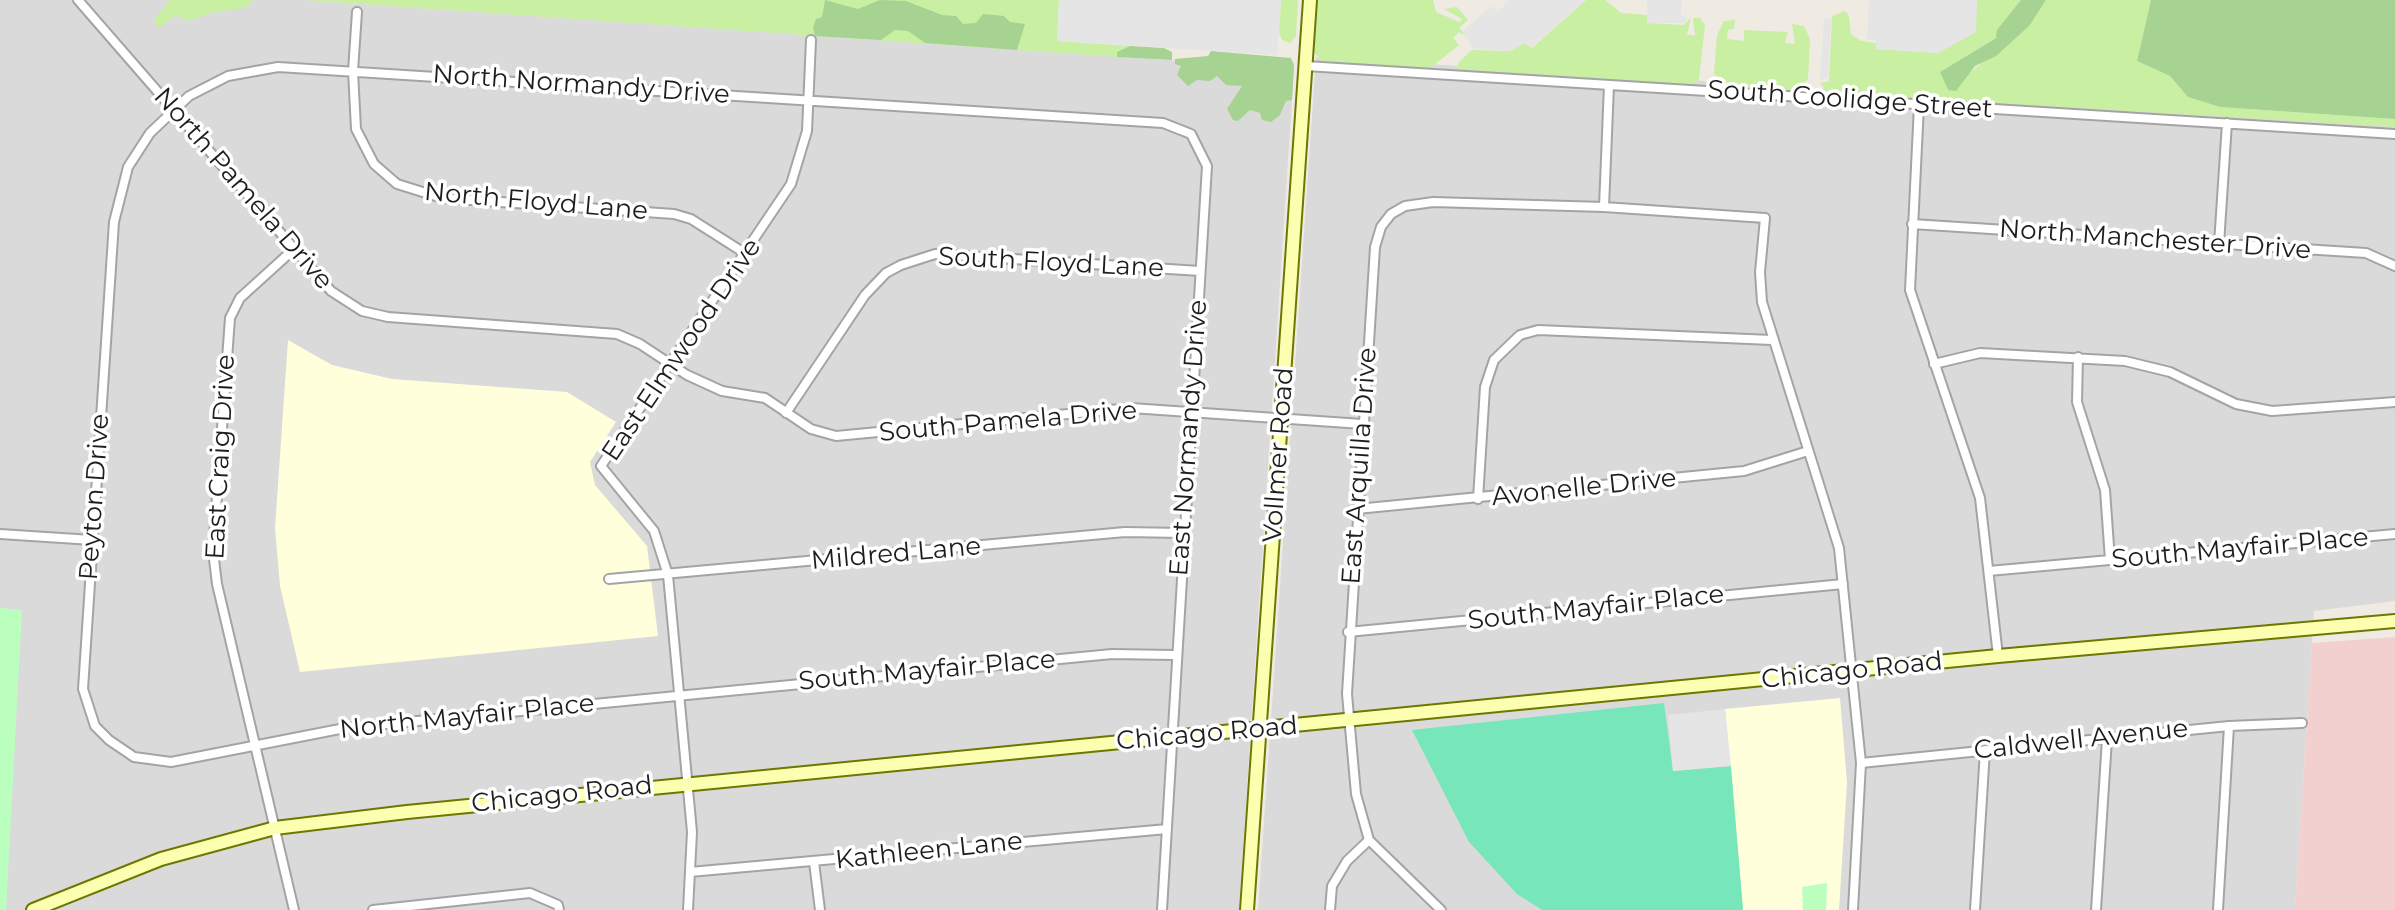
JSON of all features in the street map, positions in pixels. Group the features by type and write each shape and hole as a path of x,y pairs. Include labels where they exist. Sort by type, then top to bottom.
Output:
{"street":[{"name":"North Pamela Drive","path":"78,0 331,291 362,311 388,317 608,332 640,344 671,365"},
{"name":"Vollmer Road","path":"1247,910 1310,0"},
{"path":"353,71 357,12"},
{"name":"East Elmwood Drive","path":"688,910 692,832 668,575 654,531 601,466 746,254 798,168 807,131 811,40"},
{"name":"South Coolidge Street","path":"1306,66 2395,134"},
{"name":"North Normandy Drive","path":"172,111 206,85 252,70 278,67 1163,123 1177,126 1197,142"},
{"name":"North Floyd Lane","path":"353,71 353,115 360,140 381,172 406,188 442,198 674,214 691,219 746,254"},
{"path":"1609,85 1604,207 1765,218 1760,272 1772,340 1834,527 1843,584 1861,763 1853,910"},
{"path":"1919,105 1910,290 1980,498 1998,656"},
{"name":"Peyton Drive","path":"172,111 138,149 116,202 83,689 95,726 123,750 153,761 171,762 255,744"},
{"path":"2219,244 2227,123"},
{"name":"East Normandy Drive","path":"1162,910 1174,655 1207,166 1197,142"},
{"name":"East Arquilla Drive","path":"1369,840 1358,809 1349,722 1348,632 1375,247 1381,227 1391,214 1405,206 1433,202 1604,207"},
{"name":"North Manchester Drive","path":"1912,224 2366,253 2395,266"},
{"name":"East Craig Drive","path":"294,249 240,298 230,318 214,562 294,910"},
{"name":"South Floyd Lane","path":"786,413 865,295 886,273 901,265 935,254 1200,271"},
{"path":"1478,499 1485,387 1494,360 1520,335 1538,330 1772,340"},
{"path":"1934,364 1980,353 2125,361 2170,372 2236,404 2261,410 2395,402"},
{"path":"2078,357 2077,402 2105,490 2110,560"},
{"name":"South Pamela Drive","path":"671,365 722,391 765,398 820,432 846,436 1131,408 1362,424"},
{"name":"Avonelle Drive","path":"1357,509 1744,471 1808,451"},
{"name":"Mildred Lane","path":"609,579 1125,532 1182,533"},
{"path":"0,534 92,540"},
{"name":"South Mayfair Place","path":"1989,571 2395,534"},
{"name":"South Mayfair Place","path":"1348,632 1843,584"},
{"name":"Chicago Road","path":"33,910 161,859 275,828 687,781 1258,731 1998,656 2395,621"},
{"name":"South Mayfair Place","path":"680,695 1112,654 1174,655"},
{"name":"North Mayfair Place","path":"255,744 345,728 680,695"},
{"name":"Caldwell Avenue","path":"1861,763 2229,726 2302,723"},
{"path":"2218,910 2229,726"},
{"path":"2096,910 2107,739"},
{"path":"1975,910 1985,750"},
{"name":"Kathleen Lane","path":"690,872 1167,829"},
{"path":"1330,910 1332,886 1347,861 1369,840 1441,910"},
{"path":"814,862 820,910"},
{"path":"373,910 530,893 558,907"}],"shaded area":[{"path":"0,0 305,0 1294,69 1239,910 0,910"},
{"path":"1059,0 1281,0 1277,55 1057,41"},
{"path":"1509,0 1585,0 1532,47 1526,42 1509,51 1473,49 1463,31 1491,6 1498,12"},
{"path":"1647,0 1682,0 1681,16 1687,17 1685,23 1647,23"},
{"path":"1869,0 1977,0 1976,32 1938,53 1876,49 1876,40 1867,40"},
{"path":"1831,18 1828,77 1820,80 1824,20"},
{"path":"1316,57 2395,124 2395,601 2314,611 2295,910 1258,910"},
{"path":"288,340 332,365 392,379 567,392 616,422 590,462 595,485 647,546 658,636 300,672 280,586 275,528"},
{"path":"2395,637 2395,910 2295,910 2312,643"},
{"path":"1840,698 1847,783 1839,910 1743,910 1725,709"},
{"path":"1725,709 1731,766 1673,771 1668,715"}],"green space":[{"path":"167,0 253,0 245,8 214,12 188,21 176,15 159,28 155,23 156,16 167,5"},
{"path":"305,0 1059,0 1057,41 1130,46 1118,52 1117,57"},
{"path":"825,0 858,9 880,0 906,1 942,15 956,16 963,24 976,23 983,14 1004,16 1010,22 1025,24 1017,50 925,43 908,31 895,30 881,40 815,36 813,28 816,19 822,17"},
{"path":"1281,0 1298,0 1296,36 1290,43 1282,40 1279,33"},
{"path":"1317,0 1433,0 1436,12 1459,22 1462,19 1444,9 1457,7 1468,20 1459,28 1467,37 1459,32 1453,38 1459,45 1429,69 1323,63 1314,52"},
{"path":"1586,0 1605,0 1621,13 1647,15 1647,23 1684,25 1691,17 1687,35 1695,35 1693,18 1700,18 1705,25 1699,79 1692,85 1457,69 1458,63 1472,50 1510,51 1525,43 1532,48"},
{"path":"1977,0 2021,0 1997,37 1940,72 1948,90 2030,25 2046,0 2151,0 2137,61 2170,76 2188,97 2220,107 2395,119 2395,127 1828,93 1820,83 1829,81 1832,16 1845,11 1849,16 1851,34 1861,41 1876,43 1876,49 1937,53 1975,32"},
{"path":"2021,0 2046,0 2030,25 1996,56 1975,66 1956,91 1948,90 1940,72 1996,38 1997,30"},
{"path":"2151,0 2395,0 2395,119 2220,107 2188,97 2170,76 2137,61"},
{"path":"1735,20 1734,29 1728,30 1727,39 1744,41 1744,30 1788,32 1785,43 1795,44 1792,24 1804,26 1810,39 1808,79 1801,88 1796,92 1720,87 1714,73 1717,35 1724,21"},
{"path":"1130,46 1164,48 1172,52 1172,60 1117,57 1117,52"},
{"path":"1211,51 1291,58 1294,65 1292,100 1286,101 1280,115 1271,122 1262,120 1260,113 1250,110 1238,121 1233,120 1227,109 1242,86 1226,85 1217,76 1210,81 1197,80 1188,86 1177,75 1181,66 1175,64 1175,59 1208,56"},
{"path":"0,608 22,610 6,910 0,910"},
{"path":"1664,703 1673,771 1731,766 1743,910 1542,910 1517,894 1469,842 1412,730"},
{"path":"1827,883 1826,910 1803,910 1802,887"}]}
